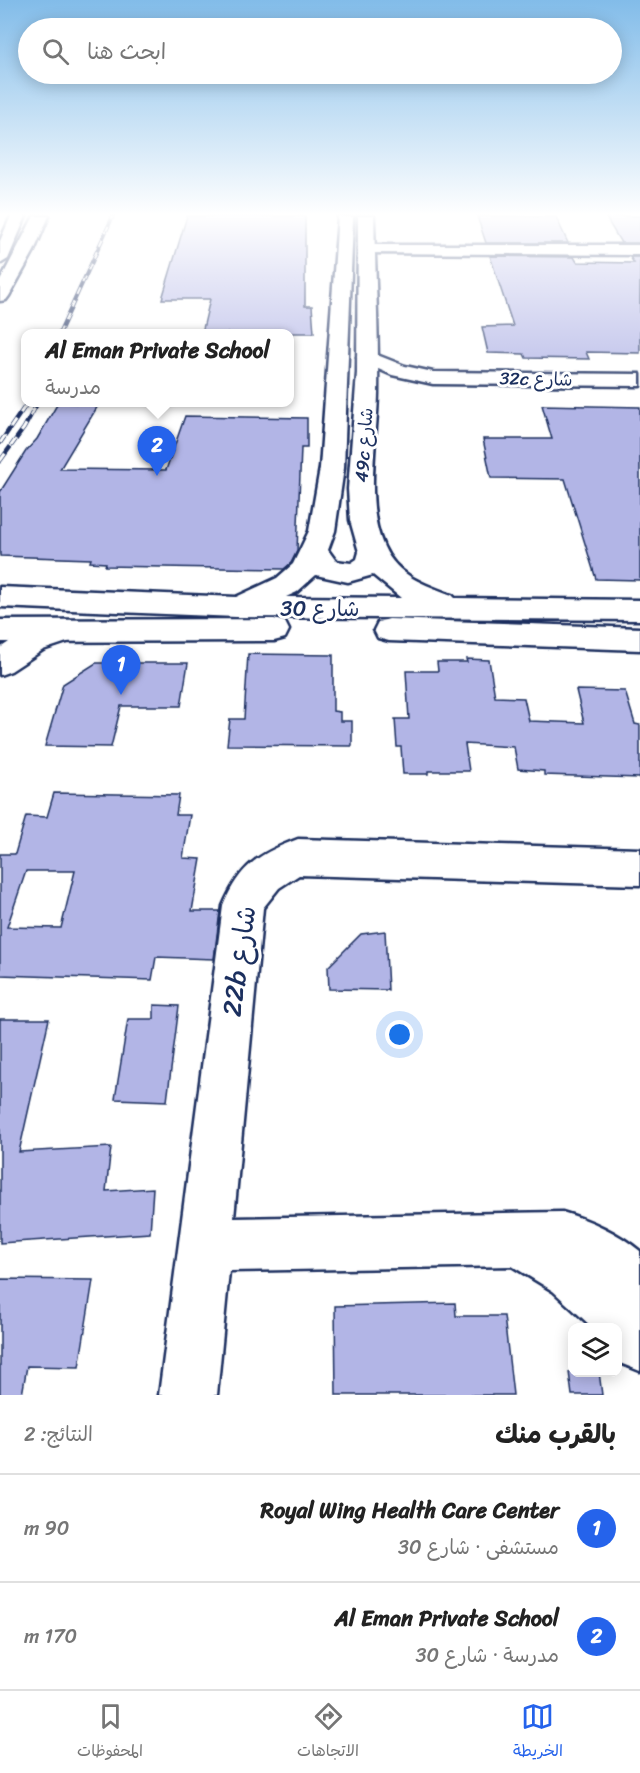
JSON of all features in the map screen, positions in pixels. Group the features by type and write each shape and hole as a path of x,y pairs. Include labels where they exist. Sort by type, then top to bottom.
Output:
{"main road":[{"path":"0,296 9,281"},
{"name":"49c شارع","path":"236,607 287,585 303,571 315,550 325,519 332,468 341,281"},
{"name":"49c شارع","path":"366,281 367,396 361,471 362,522 373,552 388,573 416,594 473,609"},
{"path":"339,308 346,311 351,318 348,442 361,471"},
{"name":"32c شارع","path":"367,357 399,371 433,378 640,380"},
{"name":"32c شارع","path":"367,396 396,386 433,378"},
{"path":"315,550 326,568 345,573 365,568 372,560 373,552"},
{"name":"شارع 30","path":"0,597 236,607 640,610"},
{"name":"شارع 30","path":"0,631 355,629 640,639"},
{"path":"0,663 32,642 65,631"},
{"name":"22b شارع","path":"188,1395 243,906 250,891 265,873 284,861 298,857 640,867"},
{"path":"206,1245 562,1239 583,1244 604,1255 640,1289"},
{"path":"514,1240 546,1253 577,1273 607,1300 640,1343"}],"building":[{"path":"167,281 305,281 305,306 312,306 314,333 294,333 294,329 203,329 210,299 162,299"},
{"path":"498,281 640,281 640,353 586,352 589,359 526,358 524,354 488,353 482,327 513,326"},
{"path":"542,405 640,407 640,580 596,579 565,479 491,478 483,439 552,439"},
{"path":"56,407 97,407 60,469 166,470 185,416 307,418 307,448 301,448 297,551 291,563 284,569 105,566 106,563 90,562 91,559 0,556 0,492 26,451 37,439"},
{"path":"248,654 333,655 333,711 340,712 340,721 352,721 352,746 227,745 230,719 244,719"},
{"path":"466,659 489,660 495,697 524,698 529,721 584,723 576,690 625,691 635,724 640,725 640,778 544,775 544,771 518,769 514,747 465,744 469,771 428,771 428,774 403,774 401,747 397,747 395,719 409,719 406,671 438,671 437,662 467,662"},
{"path":"96,663 188,663 181,706 121,706 111,747 45,746 63,684"},
{"path":"54,793 179,795 176,815 190,815 183,858 201,859 192,911 220,911 214,959 156,957 152,980 0,975 0,854 15,854 26,816 47,817","holes":["26,871 75,871 61,928 7,927"]},
{"path":"385,931 388,990 329,989 328,967 361,934"},
{"path":"154,1005 179,1006 167,1101 115,1099 128,1019 154,1019"},
{"path":"0,1019 49,1019 19,1152 111,1147 106,1191 153,1188 150,1233 0,1243"},
{"path":"0,1279 93,1280 79,1367 27,1366 22,1395 0,1395"},
{"path":"455,1303 456,1316 504,1316 513,1395 336,1395 335,1306"},
{"path":"570,1377 600,1377 602,1395 572,1395"}],"railway":[{"path":"61,329 83,281"},
{"path":"0,443 25,407"},
{"path":"0,461 24,428 35,407"}],"place":[{"name":"Al Eman Private School","path":"157,476"},
{"name":"Royal Wing Health Care Center","path":"121,695"}]}
